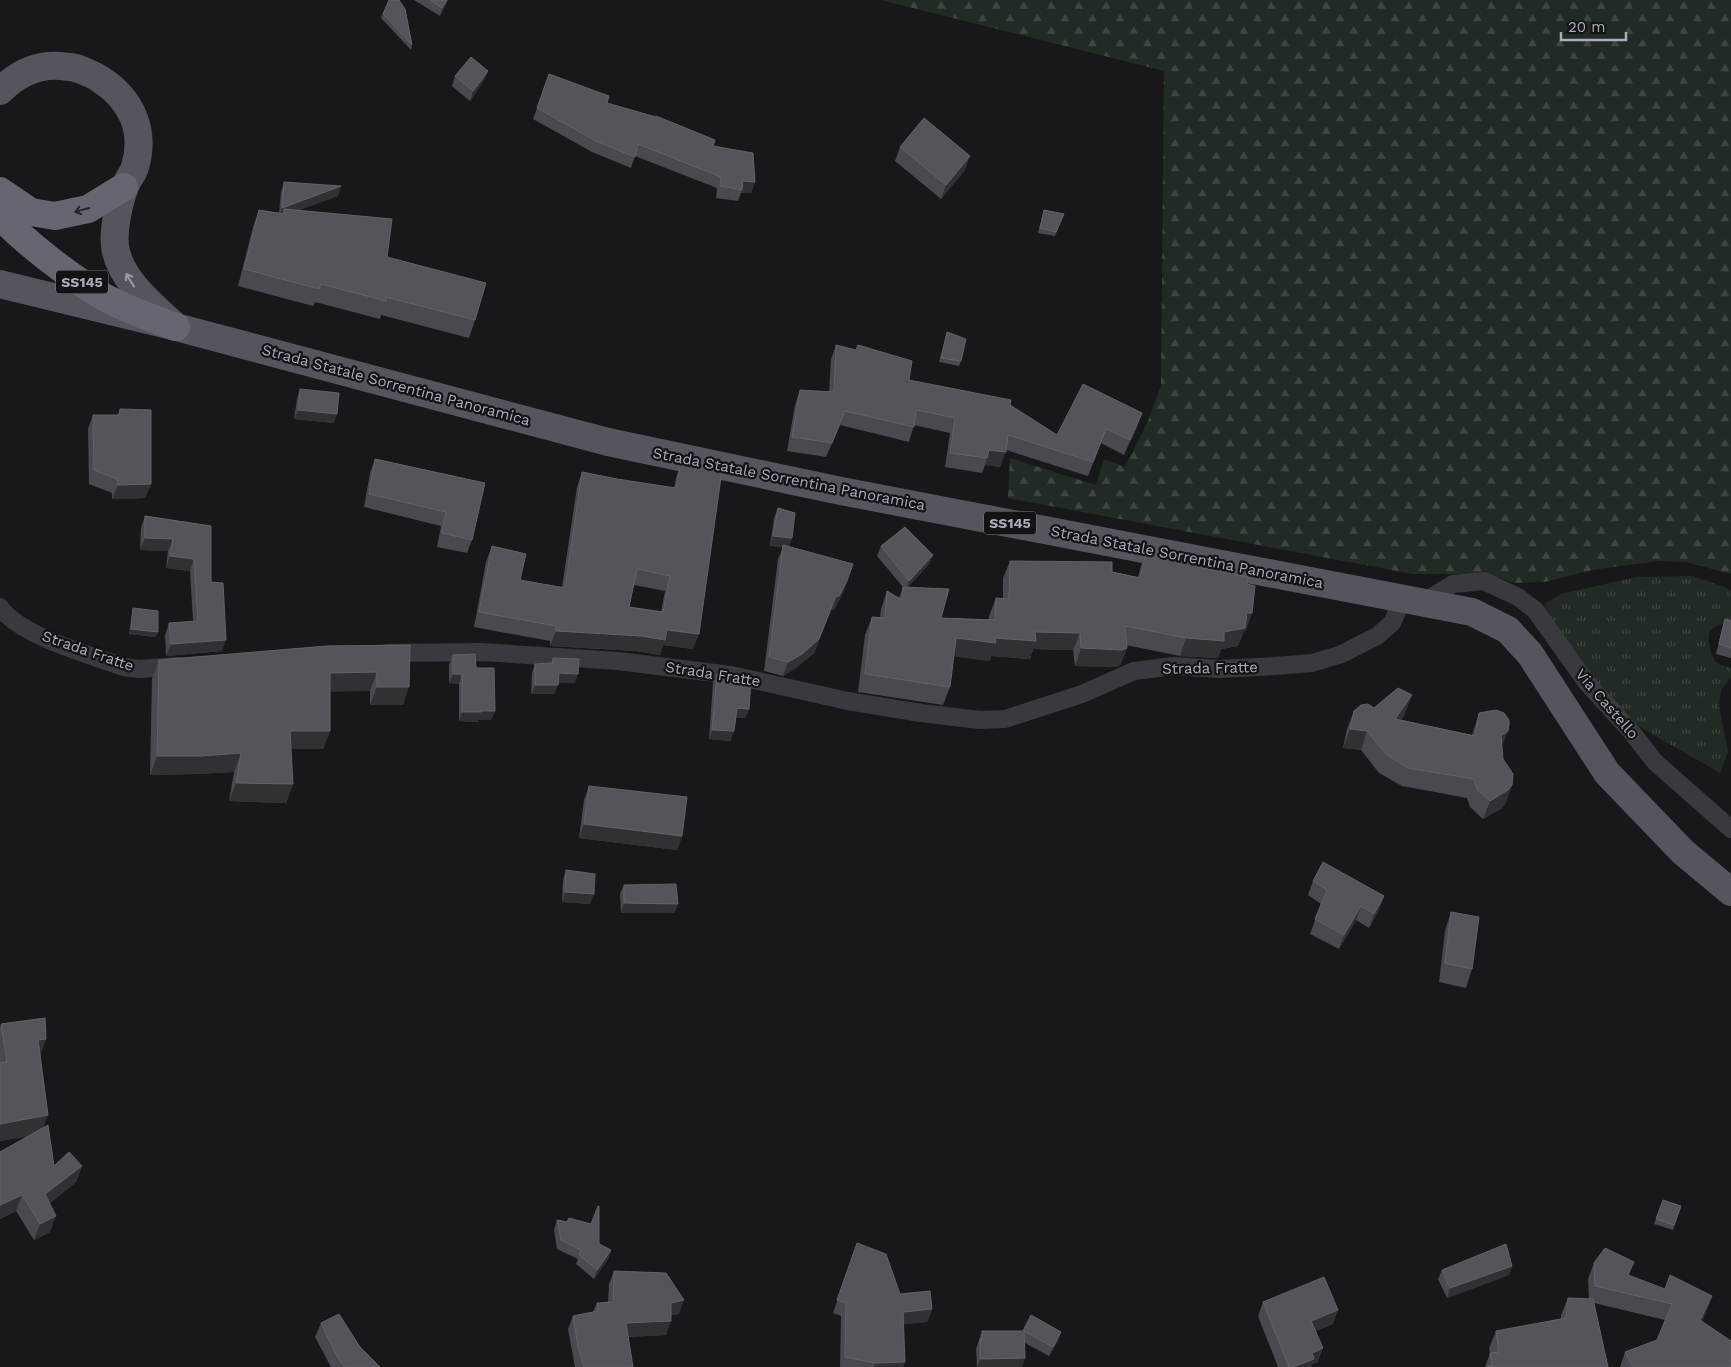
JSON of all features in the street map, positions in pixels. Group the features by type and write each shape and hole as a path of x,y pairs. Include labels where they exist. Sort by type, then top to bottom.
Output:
{"highway":[{"path":"0,191 31,212 55,216 88,209 124,187"},
{"name":"SS145","path":"0,216 70,274 102,296 133,311 176,327"}],"main road":[{"path":"0,91 22,73 47,65 75,67 100,78 122,98 135,118 140,143 135,168 124,187 117,220 115,247 123,269 135,289 176,327"},
{"name":"Strada Statale Sorrentina Panoramica","path":"0,284 176,327 608,442 841,490 1472,612 1508,630 1530,654 1607,773 1683,852 1731,892"}],"street":[{"name":"Via Castello","path":"1414,600 1452,584 1484,582 1518,598 1535,610 1587,683 1630,730 1655,762 1731,829"},
{"name":"Strada Fratte","path":"368,653 482,652 618,661 731,675 848,701 922,713 980,720 1005,719 1082,694 1134,671 1174,666 1219,669 1312,663 1342,654 1377,636 1414,600"},
{"name":"Strada Fratte","path":"0,607 15,621 30,631 124,666 139,669 195,664"}],"green space":[{"path":"881,0 1731,0 1731,574 1686,562 1658,561 1592,570 1545,582 1514,583 1490,574 1413,574 1008,498 1010,458 1096,485 1104,459 1125,467 1148,421 1161,385 1164,71"},
{"path":"1692,576 1725,587 1731,591 1731,623 1716,626 1709,636 1711,651 1716,662 1731,668 1731,677 1721,690 1719,706 1728,752 1720,773 1645,730 1606,701 1544,608 1545,603 1561,594 1636,577"}],"building":[{"path":"389,0 399,0 405,9 412,45 383,14"},
{"path":"430,0 447,0 442,8"},
{"path":"471,57 488,71 473,91 455,76"},
{"path":"549,74 609,96 607,103 656,116 715,140 713,146 753,153 755,182 743,181 742,190 720,186 721,177 638,144 635,157 596,141 537,108"},
{"path":"924,118 970,156 946,185 900,147"},
{"path":"284,182 341,186 282,208"},
{"path":"284,209 392,219 387,257 486,283 475,320 386,297 386,301 321,284 319,289 244,269 259,210 284,214"},
{"path":"1044,210 1064,214 1056,232 1040,228"},
{"path":"947,332 966,339 961,361 941,358"},
{"path":"836,345 856,350 858,345 912,361 909,380 1011,400 1010,405 1057,435 1083,384 1142,413 1130,440 1106,429 1093,462 1008,435 1006,452 989,450 987,458 950,453 955,418 916,410 914,427 845,411 832,443 792,437 800,390 834,392"},
{"path":"300,389 339,393 337,414 298,410"},
{"path":"120,409 151,410 151,484 118,485 117,479 94,470 93,415 119,415"},
{"path":"375,459 485,483 472,540 442,533 446,512 369,494"},
{"path":"681,462 722,470 699,634 667,630 665,640 641,636 556,631 556,626 479,612 492,546 526,554 520,580 565,588 582,472 676,488","holes":["637,569 670,576 663,612 629,607"]},
{"path":"778,508 795,513 792,538 773,536"},
{"path":"145,516 211,526 211,582 223,583 226,640 171,644 169,623 198,621 194,559 170,556 173,539 145,538"},
{"path":"905,527 933,555 909,581 881,546"},
{"path":"783,545 853,564 847,581 839,596 836,596 819,639 802,654 788,662 769,657"},
{"path":"1147,549 1198,562 1198,567 1248,577 1247,584 1255,586 1252,613 1247,613 1245,628 1224,632 1224,641 1186,638 1125,626 1127,648 1122,650 1081,648 1080,633 1035,632 1036,641 995,638 996,643 956,638 950,687 865,674 872,617 885,618 887,591 902,600 903,587 949,589 941,618 995,620 996,598 1009,599 1010,561 1112,562 1112,572 1140,578"},
{"path":"133,608 158,611 158,632 131,629"},
{"path":"1725,619 1731,621 1731,648 1719,644"},
{"path":"410,645 409,687 377,687 377,672 330,673 330,731 290,731 293,784 236,783 241,753 201,756 157,756 159,660 327,646"},
{"path":"475,654 476,668 494,668 495,711 462,712 462,674 453,674 453,655"},
{"path":"553,658 579,659 578,674 559,673 558,685 535,685 535,664 553,663"},
{"path":"717,674 751,680 749,709 737,708 734,731 712,730"},
{"path":"1398,688 1412,695 1395,719 1475,736 1479,713 1496,710 1504,713 1509,720 1509,725 1508,731 1501,736 1503,759 1513,774 1512,785 1508,790 1490,801 1477,789 1474,779 1408,768 1386,754 1367,731 1350,729 1354,711 1361,705 1368,704 1374,708"},
{"path":"589,786 687,797 682,836 584,824"},
{"path":"1323,862 1384,896 1374,914 1361,906 1344,935 1315,919 1327,890 1313,881"},
{"path":"566,870 595,874 594,894 565,892"},
{"path":"676,884 678,904 624,903 624,885"},
{"path":"1451,912 1479,917 1472,969 1445,963"},
{"path":"45,1018 46,1039 38,1040 48,1115 0,1124 0,1063 7,1062 1,1024"},
{"path":"48,1125 54,1166 69,1152 82,1166 45,1194 56,1216 40,1224 22,1195 0,1205 0,1152"},
{"path":"1663,1200 1681,1206 1674,1225 1656,1219"},
{"path":"598,1206 599,1244 611,1250 597,1270 579,1255 581,1250 561,1240 557,1220 567,1222 569,1218 591,1224"},
{"path":"857,1243 886,1254 900,1294 930,1291 932,1309 903,1312 905,1362 875,1363 845,1357 846,1303 837,1300"},
{"path":"1506,1244 1512,1266 1450,1288 1442,1270"},
{"path":"1605,1248 1634,1262 1628,1275 1665,1289 1670,1275 1712,1296 1700,1320 1731,1341 1731,1367 1633,1367 1625,1352 1657,1340 1672,1304 1595,1286 1594,1263"},
{"path":"614,1271 666,1273 684,1300 671,1303 671,1321 626,1323 633,1367 584,1367 578,1347 573,1316 598,1311 597,1303 613,1302"},
{"path":"1324,1277 1338,1310 1311,1321 1323,1348 1312,1353 1314,1359 1289,1367 1263,1302"},
{"path":"1568,1298 1593,1299 1608,1367 1488,1367 1492,1365 1490,1353 1499,1352 1496,1331 1566,1318"},
{"path":"339,1314 360,1347 380,1367 345,1367 339,1360 321,1323"},
{"path":"1031,1315 1061,1332 1053,1347 1024,1331 1025,1358 980,1359 982,1331 1023,1331"}]}
